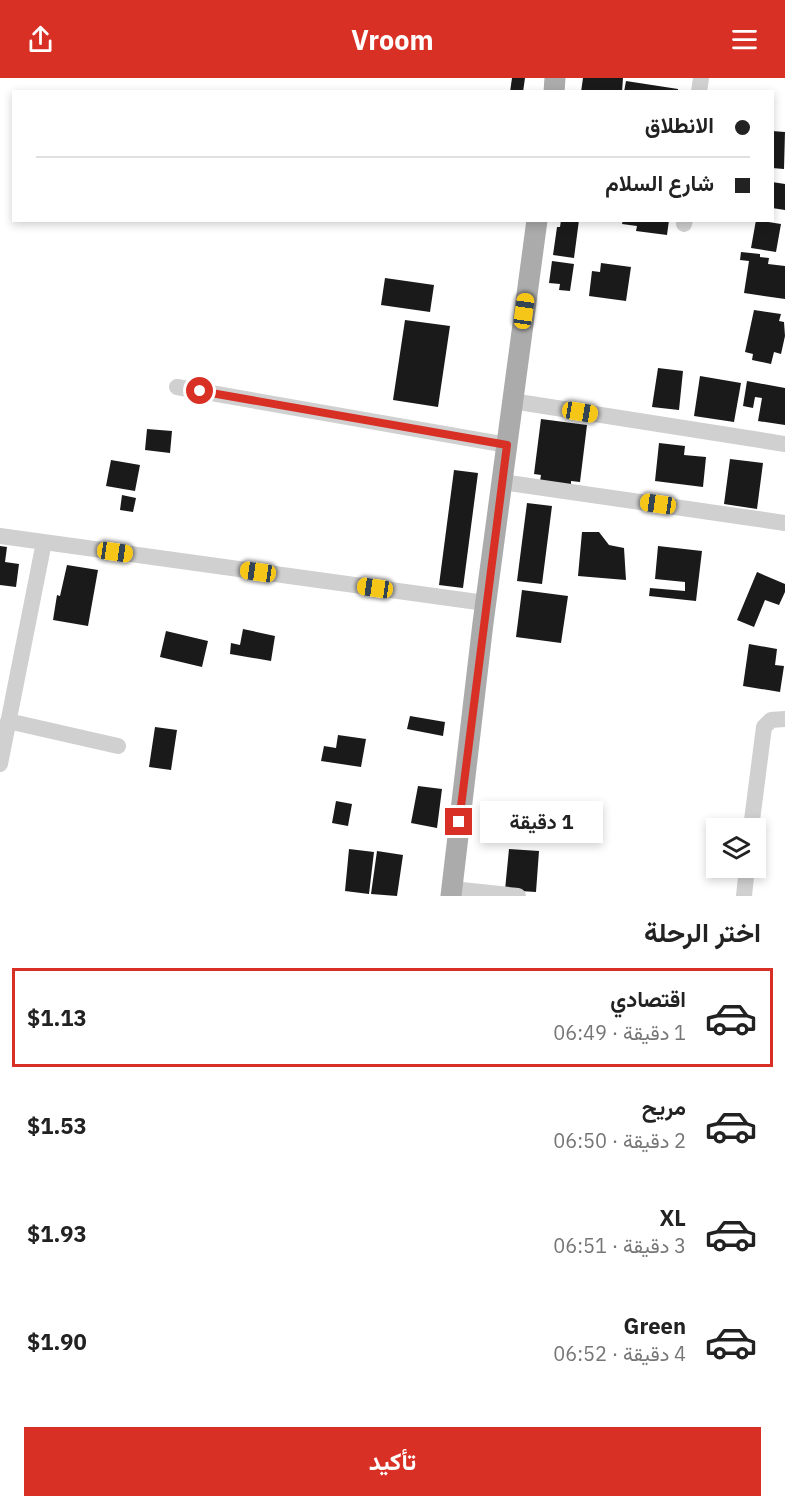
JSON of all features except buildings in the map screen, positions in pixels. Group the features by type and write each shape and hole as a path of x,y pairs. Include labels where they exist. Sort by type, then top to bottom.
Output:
{"main road":[{"path":"451,892 485,603 537,222"}],"street":[{"path":"177,387 507,445"},
{"path":"512,401 785,444"},
{"path":"502,482 785,523"},
{"path":"0,536 485,603"},
{"path":"0,764 44,542"},
{"path":"753,818 764,727 771,720 785,719"},
{"path":"8,722 118,746"},
{"path":"744,896 746,878"},
{"path":"451,892 518,896"}],"route":[{"path":"200,391 507,445 459,822"}]}
